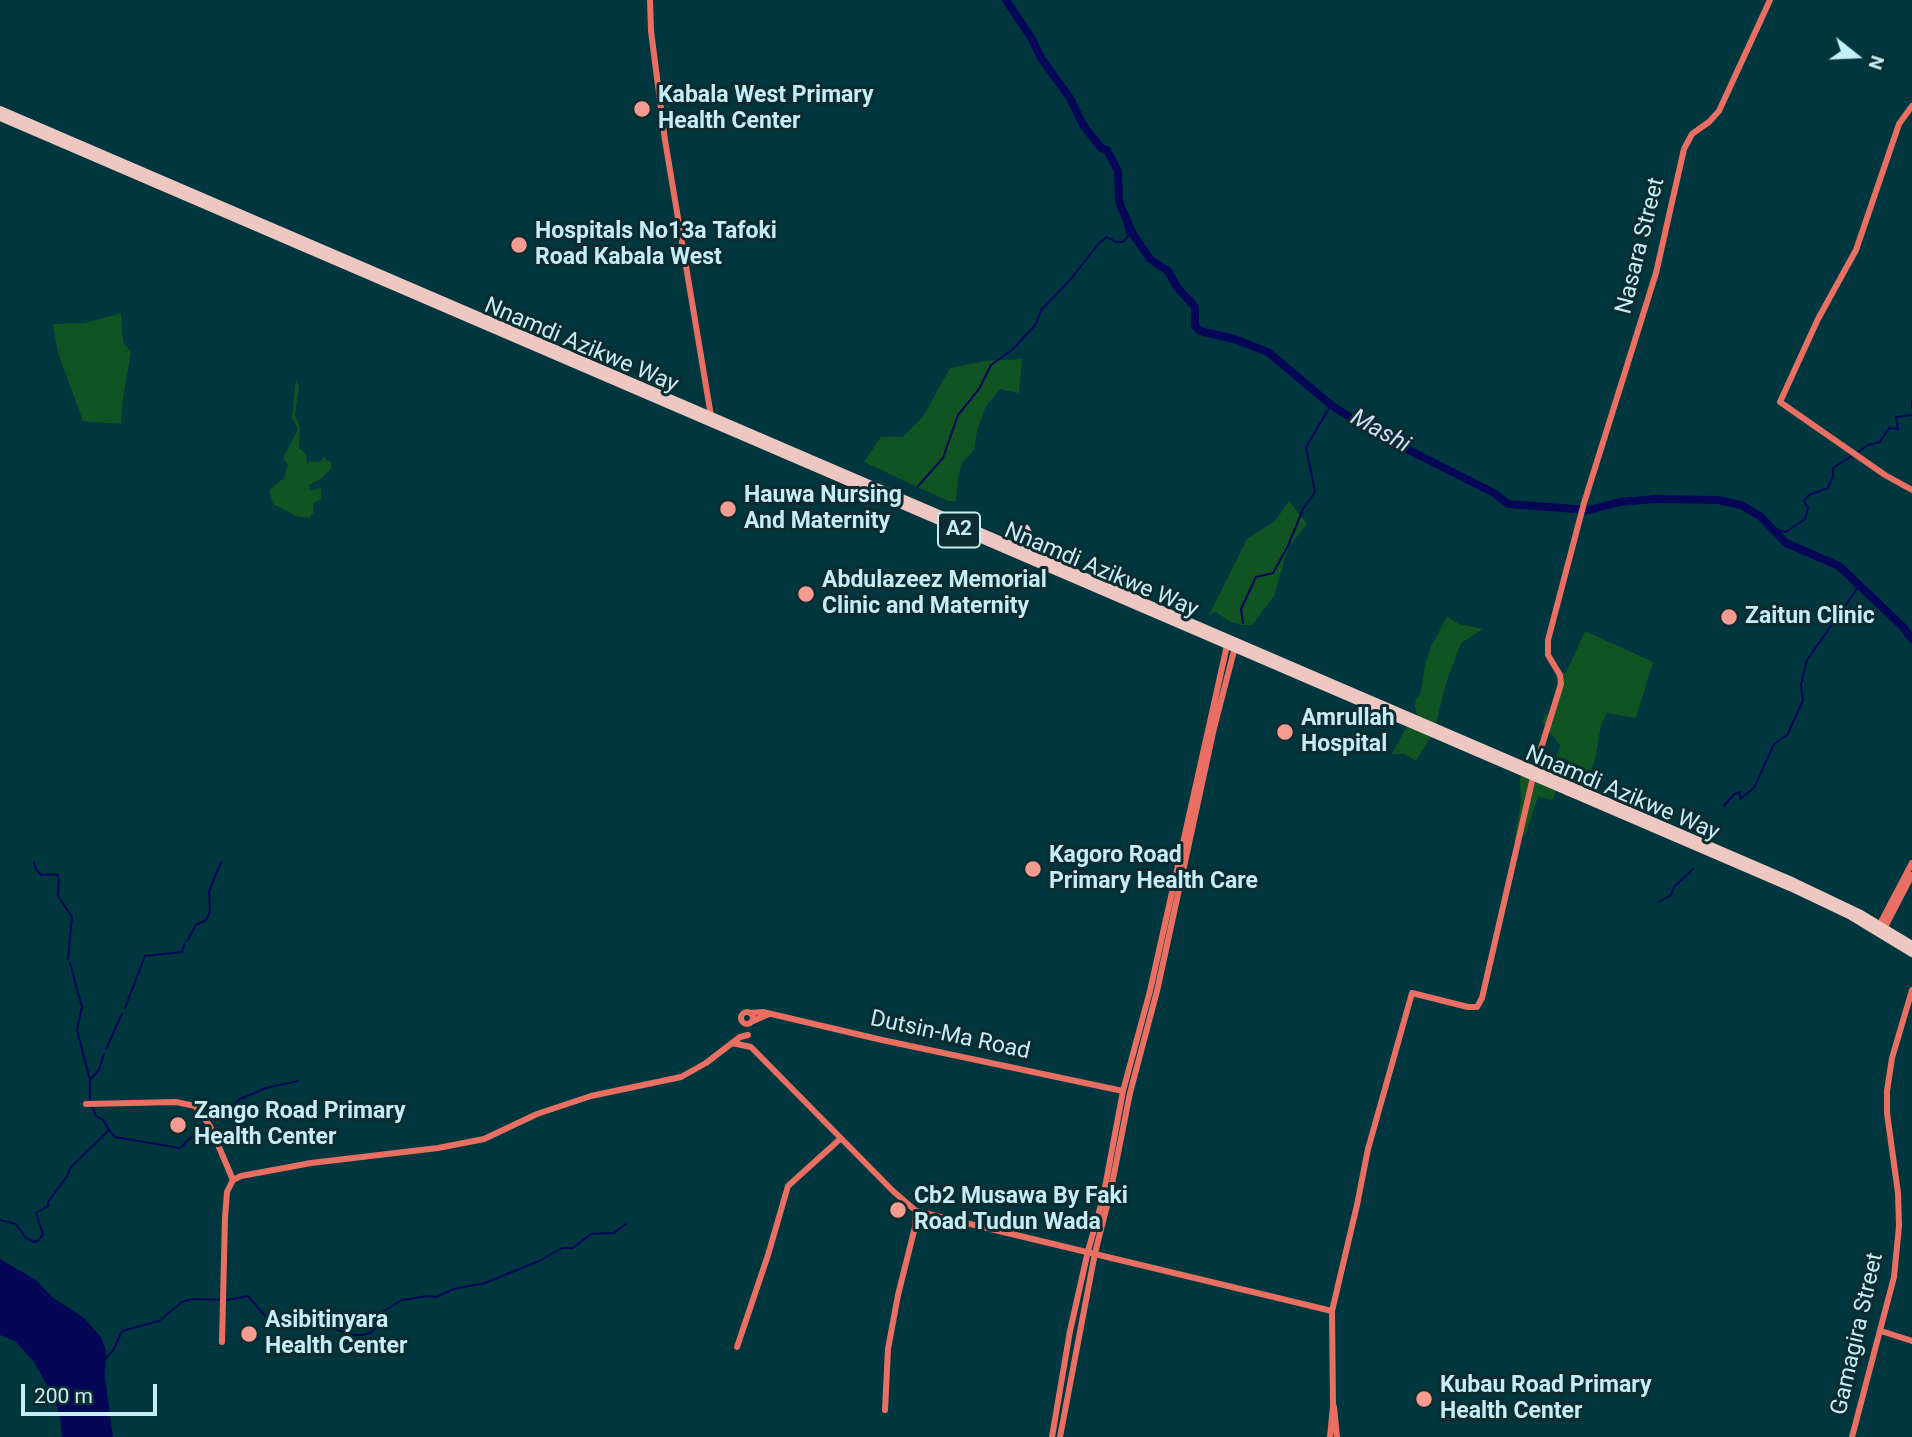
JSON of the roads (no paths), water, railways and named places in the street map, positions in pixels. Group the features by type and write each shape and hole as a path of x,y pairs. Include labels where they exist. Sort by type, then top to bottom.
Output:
{"highway":[{"name":"Nnamdi Azikwe Way","path":"0,110 1040,558 1232,644"},
{"name":"Nnamdi Azikwe Way","path":"0,117 1533,774 1830,906 1873,928 1912,953"},
{"path":"1026,529 1040,558"},
{"name":"Nnamdi Azikwe Way","path":"1533,774 1806,887 1882,926 1912,945"}],"street":[{"path":"650,0 665,140 711,416"},
{"name":"Nasara Street","path":"1332,1311 1368,1149 1412,993 1468,1007 1477,1007 1482,998 1533,774 1560,684 1560,675 1548,655 1547,648 1579,519 1656,273 1684,149 1692,134 1719,111 1770,0"},
{"path":"1912,106 1899,124 1856,250 1818,319 1780,402 1858,457 1912,490"},
{"path":"1052,1437 1070,1331 1091,1252 1207,727 1232,644"},
{"path":"1882,926 1912,863"},
{"path":"1882,926 1912,875"},
{"name":"Gamagira Street","path":"1852,1437 1894,1277 1899,1230 1898,1194 1887,1113 1887,1091 1892,1058 1912,990"},
{"name":"Dutsin-Ma Road","path":"750,1013 759,1011 1127,1092"},
{"path":"745,1043 748,1023 753,1018 750,1013 742,1013 740,1018 748,1023"},
{"path":"748,1023 769,1014"},
{"path":"745,1043 748,1023"},
{"path":"745,1043 748,1035"},
{"path":"222,1342 226,1205 227,1192 233,1180 241,1176 311,1163 438,1149 475,1142 537,1114 591,1096 681,1077 731,1044 745,1043 916,1211 1332,1311 1331,1437"},
{"path":"86,1104 184,1103 195,1107 209,1123 233,1180"},
{"path":"737,1347 788,1186 840,1139"},
{"path":"885,1410 888,1349 915,1227 916,1211"},
{"path":"1060,1437 1091,1252"},
{"path":"1881,1331 1912,1340"},
{"path":"1333,1406 1337,1437"}],"waterway":[{"name":"Mashi","path":"1006,0 1032,39 1041,58 1070,98 1083,125 1101,148 1107,150 1118,171 1119,202 1133,234 1150,259 1168,271 1177,287 1195,307 1195,326 1200,331 1234,339 1268,352 1331,405 1373,432 1494,493 1508,504 1589,510 1620,502 1655,499 1718,500 1741,505 1760,516 1786,543 1839,566 1903,627 1912,639"},
{"path":"918,486 943,458 958,415 979,389 991,365 1012,350 1036,324 1041,310 1070,280 1099,243 1107,237 1123,242 1128,236 1119,202"},
{"path":"1912,401 1912,408"},
{"path":"1243,623 1241,609 1256,577 1273,573 1288,546 1303,509 1315,492 1306,447 1331,405"},
{"path":"1857,453 1868,445 1880,442 1889,428 1898,429 1896,417 1912,415"},
{"path":"1774,529 1786,532 1805,519 1808,508 1804,501 1809,495 1828,488 1833,468 1852,456"},
{"path":"1724,806 1734,794 1740,792 1740,799 1754,788 1774,744 1787,735 1803,701 1801,684 1807,660 1859,586"},
{"path":"34,862 41,875 57,874 59,879 58,896 72,917 68,960"},
{"path":"187,941 196,925 206,920 210,912 209,891 221,862"},
{"path":"1659,902 1671,895 1674,887 1693,869"},
{"path":"125,1008 145,956 182,952 184,944"},
{"path":"70,963 82,1007 77,1030 90,1080 90,1101"},
{"path":"106,1049 122,1014"},
{"path":"90,1080 99,1070 104,1054"},
{"path":"109,1130 115,1137 180,1148 212,1117 240,1099 266,1088 298,1081"},
{"path":"0,1220 16,1224 26,1238 34,1242 39,1240 43,1234 36,1213 48,1206 71,1167 109,1130 103,1120 96,1116 92,1106"},
{"path":"104,1361 114,1349 122,1331 159,1321 182,1302 192,1299 227,1300 248,1296 266,1317 279,1323 289,1320 303,1309 334,1329 363,1335 372,1332 379,1324 379,1314 402,1300 436,1297 454,1289 485,1283 539,1261 562,1248 573,1248 591,1234 614,1233 626,1224"}],"place":[{"name":"Kabala West Primary Health Center","path":"642,109"},
{"name":"Hospitals No13a Tafoki Road Kabala West","path":"519,245"},
{"name":"Hauwa Nursing And Maternity","path":"728,509"},
{"name":"Abdulazeez Memorial Clinic and Maternity","path":"806,594"},
{"name":"Zaitun Clinic","path":"1729,617"},
{"name":"Amrullah Hospital","path":"1285,732"},
{"name":"Kagoro Road Primary Health Care","path":"1033,869"},
{"name":"Zango Road Primary Health Center","path":"178,1125"},
{"name":"Cb2 Musawa By Faki Road Tudun Wada","path":"898,1210"},
{"name":"Asibitinyara Health Center","path":"249,1334"},
{"name":"Kubau Road Primary Health Center","path":"1424,1399"}]}
